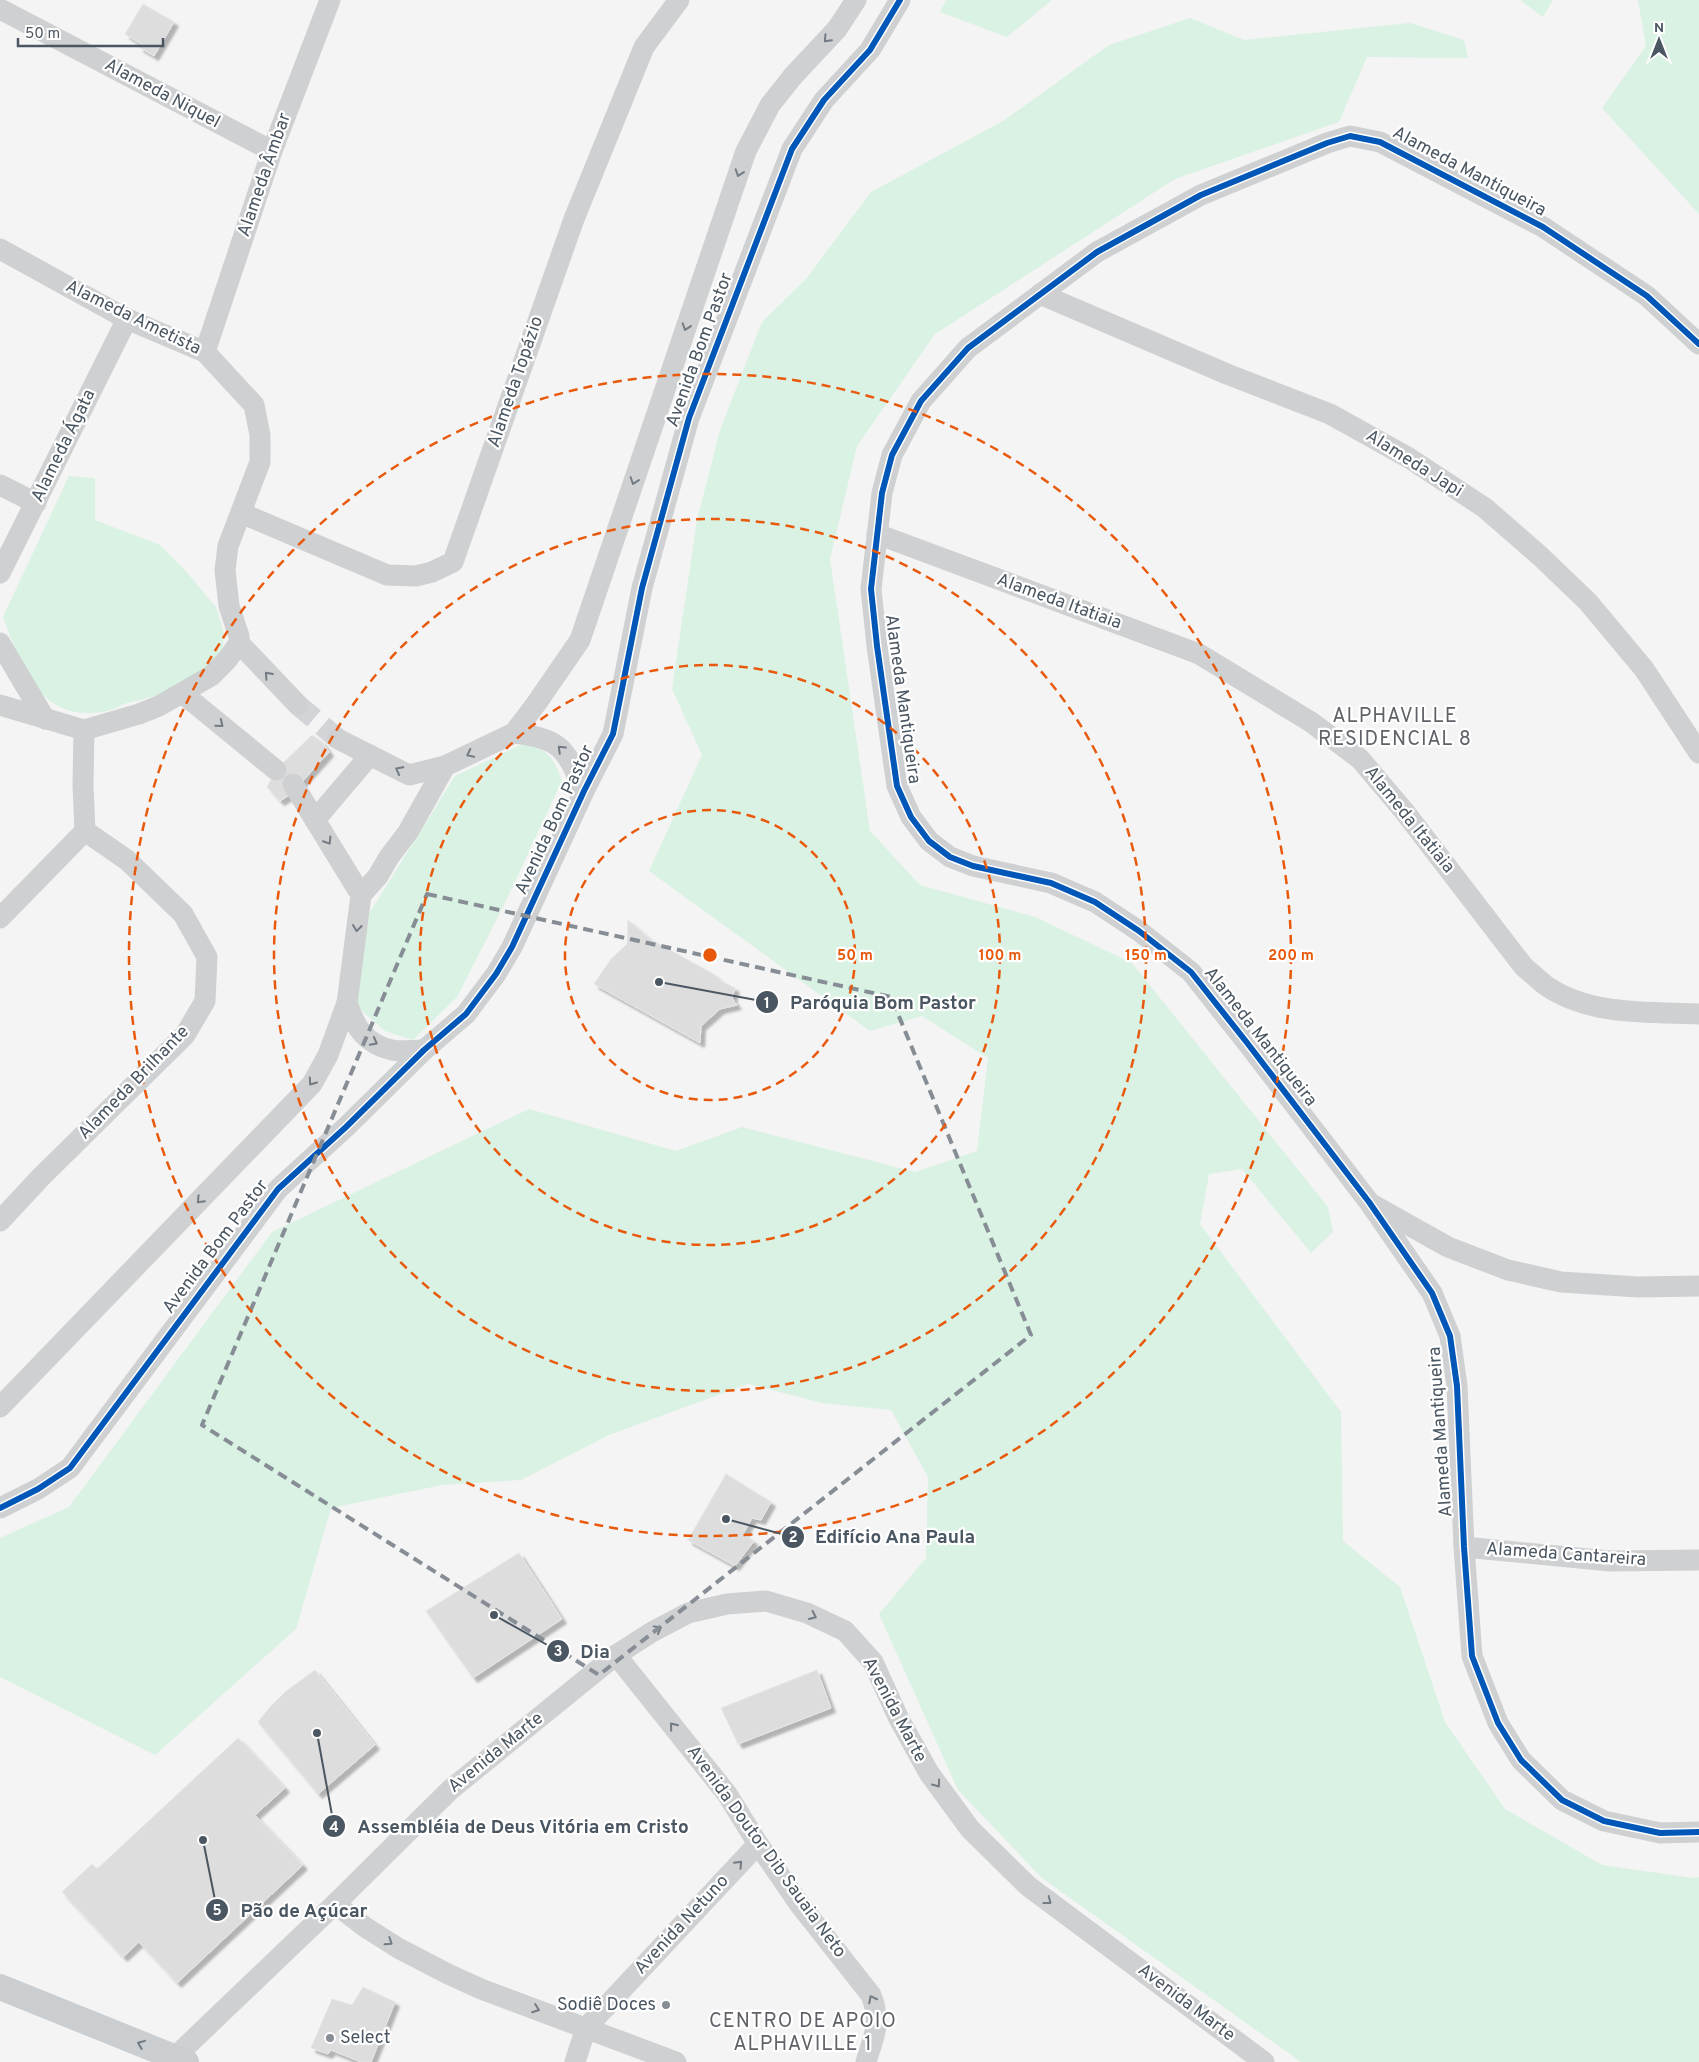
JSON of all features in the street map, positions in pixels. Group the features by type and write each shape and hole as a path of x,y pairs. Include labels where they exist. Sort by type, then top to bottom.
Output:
{"main road":[{"path":"0,1987 180,2060"}],"street":[{"name":"Alameda Âmbar","path":"205,352 272,151 330,0"},
{"name":"Alameda Topázio","path":"241,513 387,575 416,576 432,572 453,562 574,219 644,47 679,0"},
{"name":"Avenida Bom Pastor","path":"338,739 409,775 445,766 514,733 536,704 580,640 746,151 770,105 793,76 837,29 856,0"},
{"name":"Avenida Bom Pastor","path":"0,1508 38,1489 70,1468 278,1188 346,1127 424,1050 466,1014 496,974 512,947 584,791 613,734 642,588 689,418 792,149 824,100 870,50 900,0"},
{"name":"Alameda Niquel","path":"0,9 272,151"},
{"name":"Alameda Mantiqueira","path":"1699,344 1647,296 1543,227 1380,142 1350,136 1326,143 1201,195 1097,252 968,348 922,402 892,455 882,493 871,589 877,646 897,786 911,817 929,840 950,857 972,866 1051,883 1095,902 1139,931 1191,972 1369,1202 1432,1293 1450,1336 1457,1386 1464,1548 1472,1656 1498,1723 1521,1760 1562,1800 1604,1820 1660,1833 1699,1832"},
{"name":"Alameda Ametista","path":"0,249 127,319 205,352 254,405 260,435 260,462 228,546 225,570 229,606 239,639"},
{"name":"Alameda Japi","path":"1040,294 1227,374 1330,414 1409,458 1485,508 1540,556 1588,602 1644,669 1699,753"},
{"name":"Alameda Ágata","path":"0,573 127,319"},
{"path":"0,485 36,504"},
{"name":"Alameda Itatiaia","path":"877,534 1199,654 1311,722 1360,759 1404,811 1524,967 1547,986 1576,1000 1612,1010 1699,1014"},
{"path":"0,705 84,730 139,714 182,693 210,676 239,639 298,706"},
{"path":"0,643 45,719"},
{"path":"182,693 276,770"},
{"path":"0,918 85,831 83,785 84,730"},
{"path":"514,733 539,736 554,742 569,756 584,791"},
{"path":"315,820 370,755"},
{"path":"293,784 361,895 378,876 389,857 408,832 445,766"},
{"name":"Alameda Brilhante","path":"0,1221 41,1177 185,1035 206,1001 207,957 183,914 126,860 85,831"},
{"name":"Avenida Bom Pastor","path":"0,1407 312,1084 328,1055 347,1003 361,895"},
{"path":"347,1003 355,1025 368,1040 392,1050 424,1050"},
{"path":"1369,1202 1448,1247 1508,1270 1561,1282 1638,1287 1699,1286"},
{"name":"Alameda Cantareira","path":"1464,1548 1610,1561 1699,1560"},
{"name":"Avenida Marte","path":"180,2060 450,1790 616,1655 652,1632 688,1613 727,1604 766,1601 807,1613 845,1631 873,1662 899,1719 929,1773 970,1829 1028,1886 1264,2062"},
{"name":"Avenida Doutor Dib Sauaia Neto","path":"616,1655 727,1794 758,1844 800,1905 871,1995 877,2010 878,2024 866,2062"},
{"name":"Avenida Netuno","path":"586,2028 758,1844"},
{"path":"335,1904 365,1927 398,1948 480,1989 676,2062"},
{"path":"575,2062 586,2028"}],"highlighted area":[{"path":"427,894 891,997 1031,1335 599,1675 202,1425"}],"green space":[{"path":"946,0 1052,0 1007,37 940,12"},
{"path":"1520,0 1553,0 1543,17"},
{"path":"1638,0 1699,0 1699,214 1602,108 1646,46"},
{"path":"1190,18 1244,40 1410,23 1464,40 1468,58 1367,57 1339,122 1175,179 935,334 857,446 830,559 870,831 920,885 1035,917 1132,963 1328,1207 1333,1232 1311,1253 1242,1169 1209,1174 1200,1224 1341,1412 1343,1541 1400,1587 1445,1722 1505,1809 1602,1865 1693,1878 1699,1877 1699,2062 1301,2062 1042,1878 958,1790 879,1614 926,1558 928,1477 891,1410 822,1403 748,1384 609,1435 521,1480 442,1485 331,1508 296,1629 155,1755 0,1677 0,1538 69,1507 272,1232 529,1109 676,1151 742,1127 915,1172 977,1151 988,1058 922,1016 870,1031 649,871 702,755 672,689 697,520 720,430 762,322 806,279 871,192 1003,121 1109,45"},
{"path":"69,476 95,478 95,520 160,545 183,568 216,607 224,633 222,656 191,680 172,691 127,703 112,710 80,713 62,708 47,699 25,671 3,617"},
{"path":"527,742 541,749 550,757 562,781 505,903 457,997 413,1040 385,1031 356,1006 358,963 370,912 455,776"}],"building":[{"path":"143,4 174,22 154,56 139,47 141,44 125,34"},
{"path":"312,735 322,742 329,752 291,794 280,801 267,787 276,770"},
{"path":"628,920 650,939 735,988 732,998 737,1005 720,1009 701,1026 700,1043 594,984 611,959 627,944"},
{"path":"726,1474 771,1502 761,1520 752,1518 743,1534 754,1541 735,1566 688,1540"},
{"path":"519,1553 562,1619 473,1678 426,1611"},
{"path":"315,1670 375,1745 318,1794 258,1722 285,1692"},
{"path":"817,1670 831,1708 738,1744 721,1708"},
{"path":"238,1738 285,1788 255,1815 303,1865 177,1983 139,1942 123,1957 62,1892 92,1864 97,1869"},
{"path":"363,1987 395,2002 371,2062 361,2062 331,2050 328,2054 311,2048 332,1999 352,2005"}],"tunnel":[{"path":"298,705 338,739"}],"cycle path":[{"path":"0,1508 38,1489 70,1468 278,1189 346,1127 424,1050 466,1014 496,974 512,947 584,791 613,734 642,588 689,418 792,149 824,100 870,50 900,0"},
{"path":"1699,344 1647,296 1543,227 1380,142 1350,136 1327,143 1201,195 1097,252 968,348 921,401 892,455 882,493 871,589 877,646 897,786 911,817 929,841 950,857 973,866 1051,883 1095,902 1139,931 1191,972 1369,1202 1432,1293 1450,1336 1457,1386 1464,1547 1472,1656 1498,1723 1521,1760 1562,1800 1604,1821 1660,1833 1699,1832"}],"place":[{"name":"Paróquia Bom Pastor","path":"659,982"},
{"name":"Edifício Ana Paula","path":"726,1519"},
{"name":"Dia","path":"494,1615"},
{"name":"Assembléia de Deus Vitória em Cristo","path":"317,1733"},
{"name":"Pão de Açúcar","path":"203,1840"},
{"name":"Sodiê Doces","path":"666,2005"},
{"name":"Select","path":"330,2038"}],"district":[{"name":"ALPHAVILLE RESIDENCIAL 8","path":"1395,728"},
{"name":"CENTRO DE APOIO ALPHAVILLE 1","path":"803,2034"}]}
